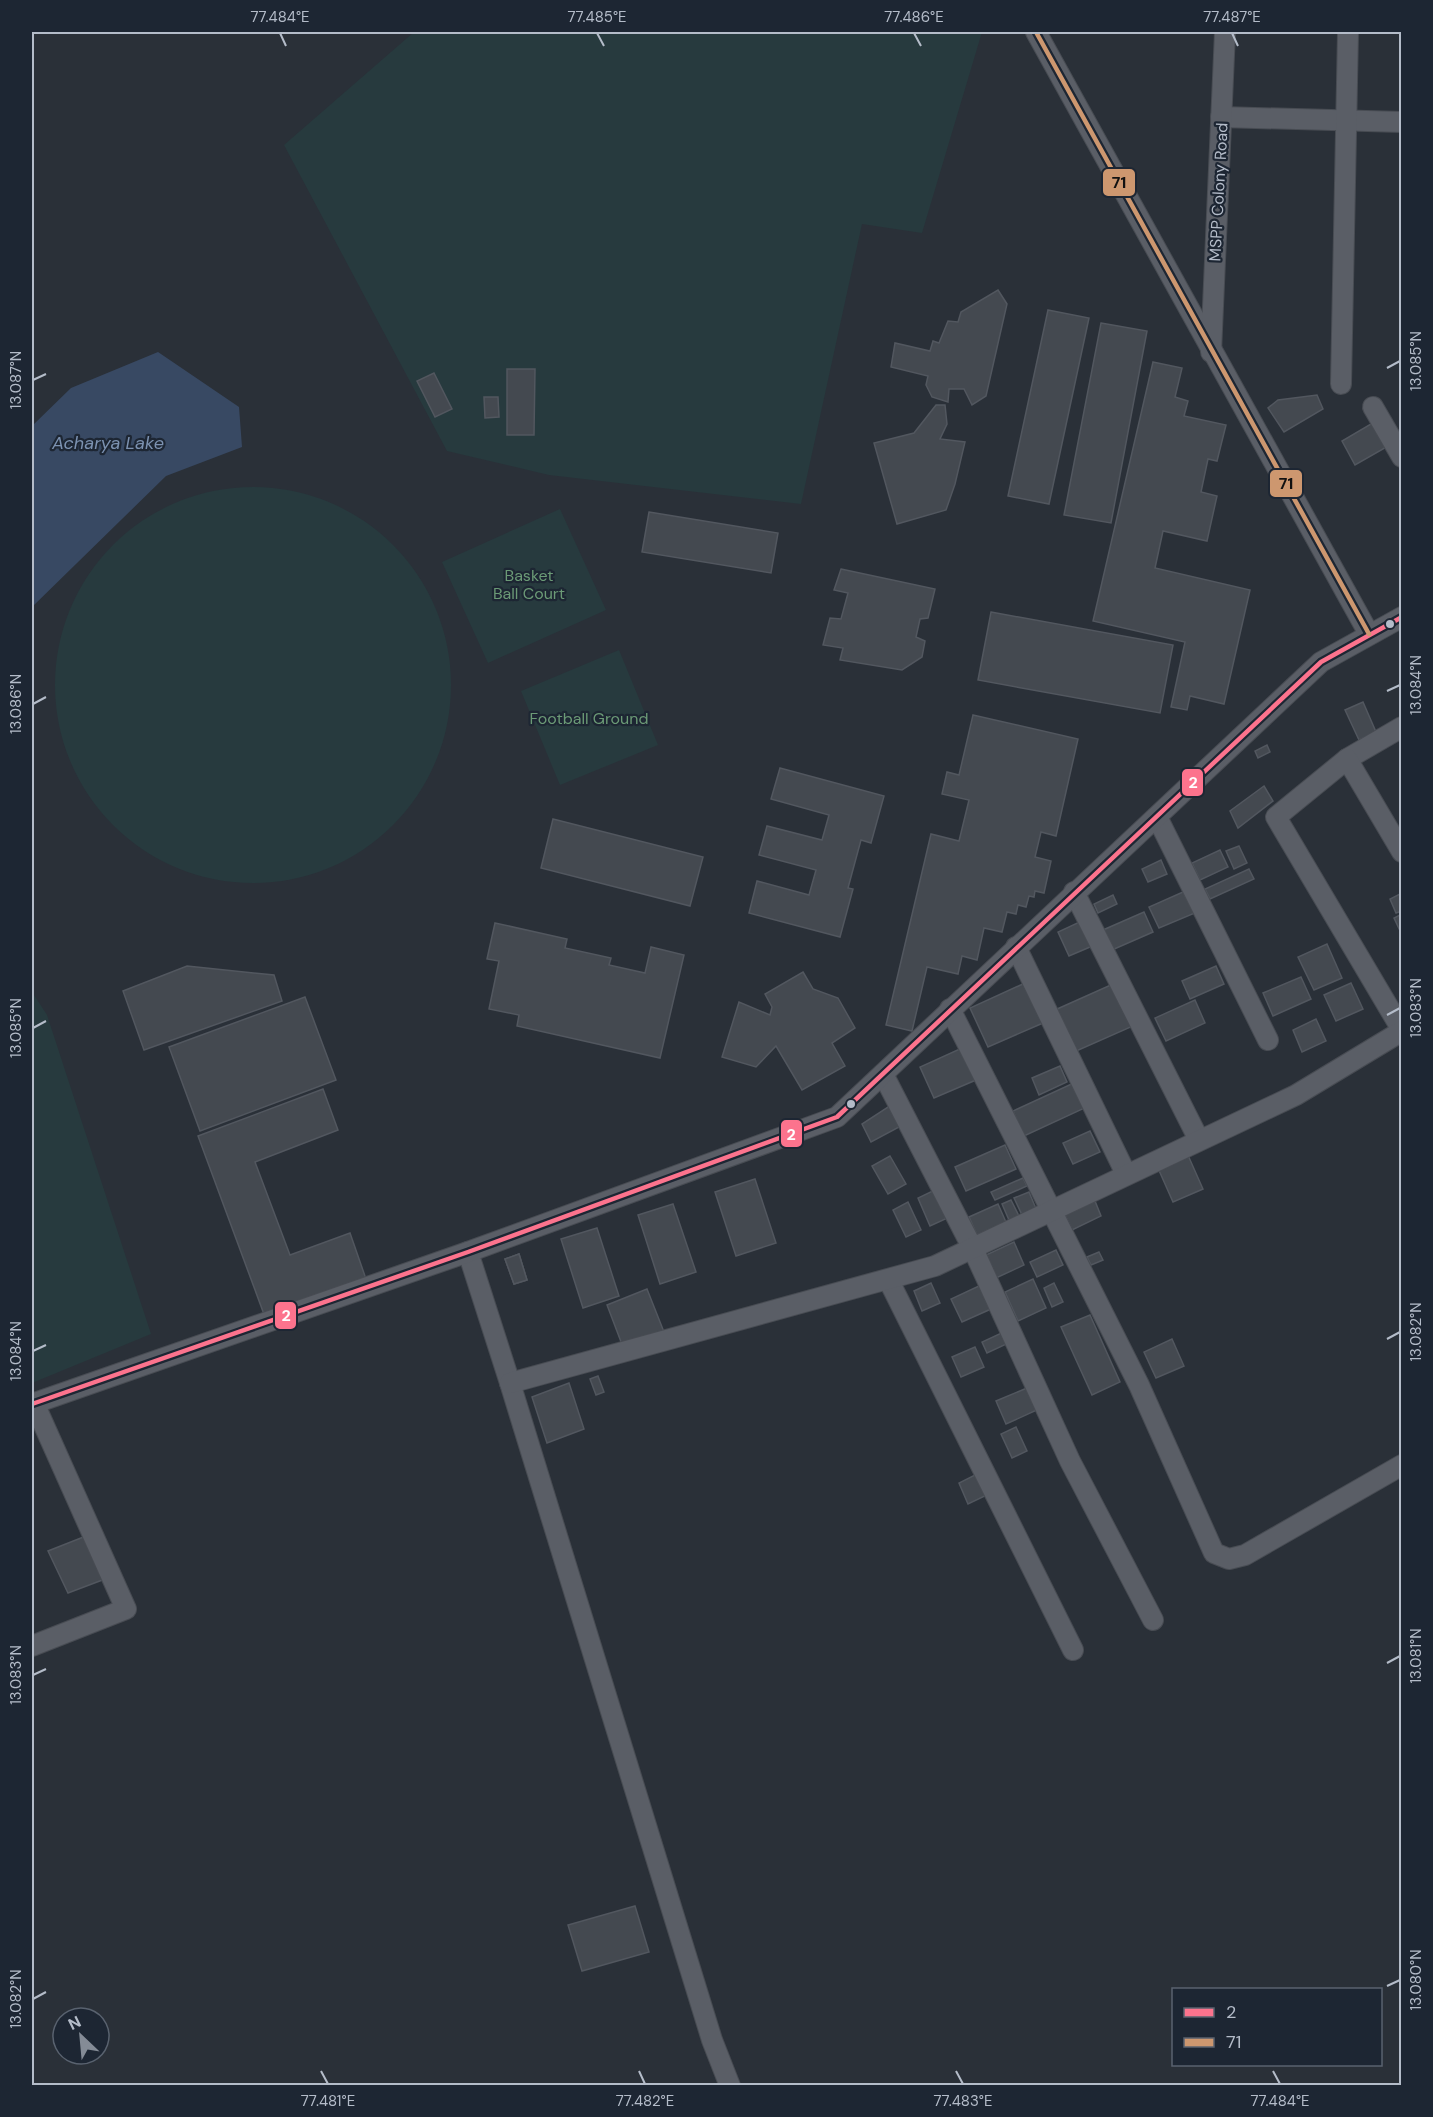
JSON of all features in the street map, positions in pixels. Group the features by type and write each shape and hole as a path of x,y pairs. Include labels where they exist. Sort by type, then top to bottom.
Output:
{"street":[{"path":"1036,32 1369,634"},
{"name":"MSPP Colony Road","path":"1211,352 1225,32"},
{"path":"1341,384 1348,32"},
{"path":"1221,117 1401,122"},
{"path":"1373,407 1401,457"},
{"path":"32,1646 126,1609 33,1403 468,1252 837,1117 1321,662 1401,617"},
{"path":"510,1383 889,1281 935,1266 1296,1095 1401,1030 1276,817 1347,759 1401,727"},
{"path":"1347,759 1401,852"},
{"path":"1157,817 1268,1040"},
{"path":"1074,892 1199,1140"},
{"path":"1016,947 1126,1174"},
{"path":"950,1009 1139,1385 1214,1553 1229,1559 1245,1555 1401,1465"},
{"path":"883,1074 973,1249 1070,1461 1153,1620"},
{"path":"468,1252 712,2040 730,2085"},
{"path":"889,1281 1073,1650"}],"green space":[{"path":"414,32 982,32 922,233 862,224 801,504 549,475 447,451 284,145"},
{"path":"253,487 292,491 329,502 363,520 393,545 418,575 436,609 447,646 451,685 447,724 436,761 418,795 393,825 363,850 329,868 292,879 253,883 214,879 177,868 143,850 113,825 88,795 70,761 59,724 55,685 59,646 70,609 88,575 113,545 143,520 177,502 214,491"},
{"name":"Basket Ball Court","path":"560,509 606,610 488,663 442,562"},
{"name":"Football Ground","path":"619,650 658,745 560,785 521,691"},
{"path":"32,992 47,1015 151,1334 32,1383"}],"water":[{"name":"Acharya Lake","path":"158,352 239,407 242,447 166,476 32,607 32,426 71,388"}],"building":[{"path":"998,290 1007,304 986,396 972,405 964,389 949,389 948,402 932,397 926,385 928,376 891,367 895,343 930,351 933,341 939,343 948,321 958,322 961,312"},
{"path":"1048,310 1089,318 1049,504 1008,496"},
{"path":"1101,323 1147,331 1111,523 1064,515"},
{"path":"1153,362 1182,368 1175,397 1188,401 1184,416 1226,425 1217,461 1208,459 1201,492 1217,496 1207,541 1163,531 1155,568 1250,590 1224,704 1190,696 1187,710 1171,707 1185,642 1093,621"},
{"path":"507,369 535,369 534,435 507,435"},
{"path":"434,373 452,409 435,417 417,381"},
{"path":"1317,395 1323,409 1284,432 1268,408 1278,400"},
{"path":"484,397 498,397 499,417 485,418"},
{"path":"936,405 945,405 947,424 940,439 965,442 955,484 946,510 897,524 874,443 914,433"},
{"path":"1376,421 1390,445 1355,465 1342,441"},
{"path":"649,512 778,533 771,573 642,552"},
{"path":"841,569 935,589 928,618 920,619 916,637 925,641 922,657 902,670 840,660 843,648 823,645 830,618 841,619 848,593 834,590"},
{"path":"991,612 1173,645 1160,713 978,680"},
{"path":"1363,702 1376,732 1359,740 1345,710"},
{"path":"973,715 1078,739 1056,836 1041,832 1035,857 1051,861 1044,893 1035,891 1034,897 1029,896 1026,907 1018,905 1016,914 1007,912 1002,932 984,928 977,960 962,956 958,974 927,967 912,1031 886,1025 931,834 959,841 969,800 942,794 947,772 959,775"},
{"path":"1267,745 1270,752 1258,758 1255,751"},
{"path":"780,768 884,796 871,843 861,840 848,888 853,889 840,937 749,913 757,881 809,895 816,870 759,855 767,826 822,840 829,815 771,799"},
{"path":"1264,786 1273,801 1238,828 1230,811"},
{"path":"553,819 703,857 690,906 541,868"},
{"path":"1239,846 1247,863 1234,869 1226,851"},
{"path":"1220,850 1228,867 1200,880 1192,863"},
{"path":"1161,860 1167,874 1148,882 1142,869"},
{"path":"1249,869 1254,879 1210,899 1205,889"},
{"path":"1183,892 1195,913 1159,928 1149,907"},
{"path":"1402,893 1402,911 1396,913 1390,899"},
{"path":"1113,895 1117,904 1098,913 1094,904"},
{"path":"1144,912 1153,932 1112,950 1103,930"},
{"path":"1402,914 1402,935 1394,918"},
{"path":"1086,919 1097,944 1069,956 1058,932"},
{"path":"495,923 567,939 565,948 611,958 609,965 645,973 651,947 684,955 660,1058 517,1026 519,1015 489,1009 499,961 487,959"},
{"path":"1327,944 1342,978 1314,990 1298,957"},
{"path":"187,966 274,975 282,1001 144,1050 123,991"},
{"path":"1216,966 1224,984 1190,999 1182,981"},
{"path":"803,972 813,989 838,998 855,1028 832,1043 845,1066 802,1090 776,1046 756,1067 722,1057 739,1002 770,1015 772,1007 765,994"},
{"path":"1301,977 1311,999 1273,1016 1263,993"},
{"path":"1025,983 1043,1023 988,1047 970,1008"},
{"path":"1351,983 1363,1009 1336,1021 1324,995"},
{"path":"1113,984 1133,1026 1074,1052 1055,1010"},
{"path":"305,997 336,1080 200,1131 169,1047"},
{"path":"1195,1000 1205,1023 1166,1041 1155,1018"},
{"path":"1316,1019 1326,1041 1302,1052 1293,1030"},
{"path":"962,1048 976,1080 934,1098 920,1067"},
{"path":"1060,1066 1067,1082 1039,1095 1032,1078"},
{"path":"1078,1081 1089,1106 1024,1136 1013,1111"},
{"path":"323,1089 338,1130 255,1162 290,1255 350,1233 366,1279 265,1317 198,1136"},
{"path":"891,1105 901,1126 871,1142 862,1124"},
{"path":"1090,1131 1100,1152 1073,1164 1063,1143"},
{"path":"1005,1145 1016,1169 966,1191 955,1167"},
{"path":"1187,1153 1203,1189 1173,1202 1157,1166"},
{"path":"890,1156 906,1184 888,1194 872,1166"},
{"path":"1023,1178 1027,1186 995,1200 991,1192"},
{"path":"755,1179 776,1243 736,1256 715,1192"},
{"path":"939,1188 952,1216 930,1226 918,1198"},
{"path":"1029,1192 1037,1211 1023,1217 1014,1198"},
{"path":"1011,1200 1019,1216 1009,1220 1002,1204"},
{"path":"1095,1201 1101,1216 1072,1230 1065,1215"},
{"path":"908,1202 921,1230 906,1237 893,1210"},
{"path":"673,1204 696,1272 660,1284 638,1215"},
{"path":"998,1204 1006,1222 977,1235 969,1217"},
{"path":"597,1228 619,1296 583,1308 561,1239"},
{"path":"1014,1242 1024,1265 996,1278 986,1255"},
{"path":"1056,1250 1063,1265 1037,1277 1030,1262"},
{"path":"1099,1252 1103,1260 1091,1265 1087,1257"},
{"path":"519,1254 527,1280 514,1284 505,1259"},
{"path":"519,1254 527,1280 514,1284 505,1259"},
{"path":"1033,1279 1046,1308 1018,1321 1005,1292"},
{"path":"931,1283 940,1303 922,1311 914,1291"},
{"path":"1054,1283 1063,1302 1052,1307 1044,1288"},
{"path":"981,1285 991,1309 962,1322 951,1299"},
{"path":"647,1289 664,1332 623,1347 607,1305"},
{"path":"1090,1315 1120,1382 1092,1395 1061,1327"},
{"path":"1008,1330 1013,1341 987,1353 982,1342"},
{"path":"1172,1339 1184,1366 1156,1378 1144,1352"},
{"path":"975,1347 984,1367 961,1377 952,1357"},
{"path":"598,1376 604,1392 596,1395 590,1379"},
{"path":"569,1383 584,1429 547,1443 532,1397"},
{"path":"1027,1388 1037,1410 1006,1424 996,1401"},
{"path":"1016,1427 1027,1451 1012,1458 1001,1434"},
{"path":"979,1473 989,1494 968,1504 959,1483"},
{"path":"86,1536 105,1579 68,1593 48,1551"},
{"path":"635,1906 649,1952 582,1971 568,1925"}],"transit line":[{"name":"71","path":"1036,32 1369,634"},
{"name":"2","path":"32,1404 468,1252 837,1117 1321,662 1402,617"}]}
